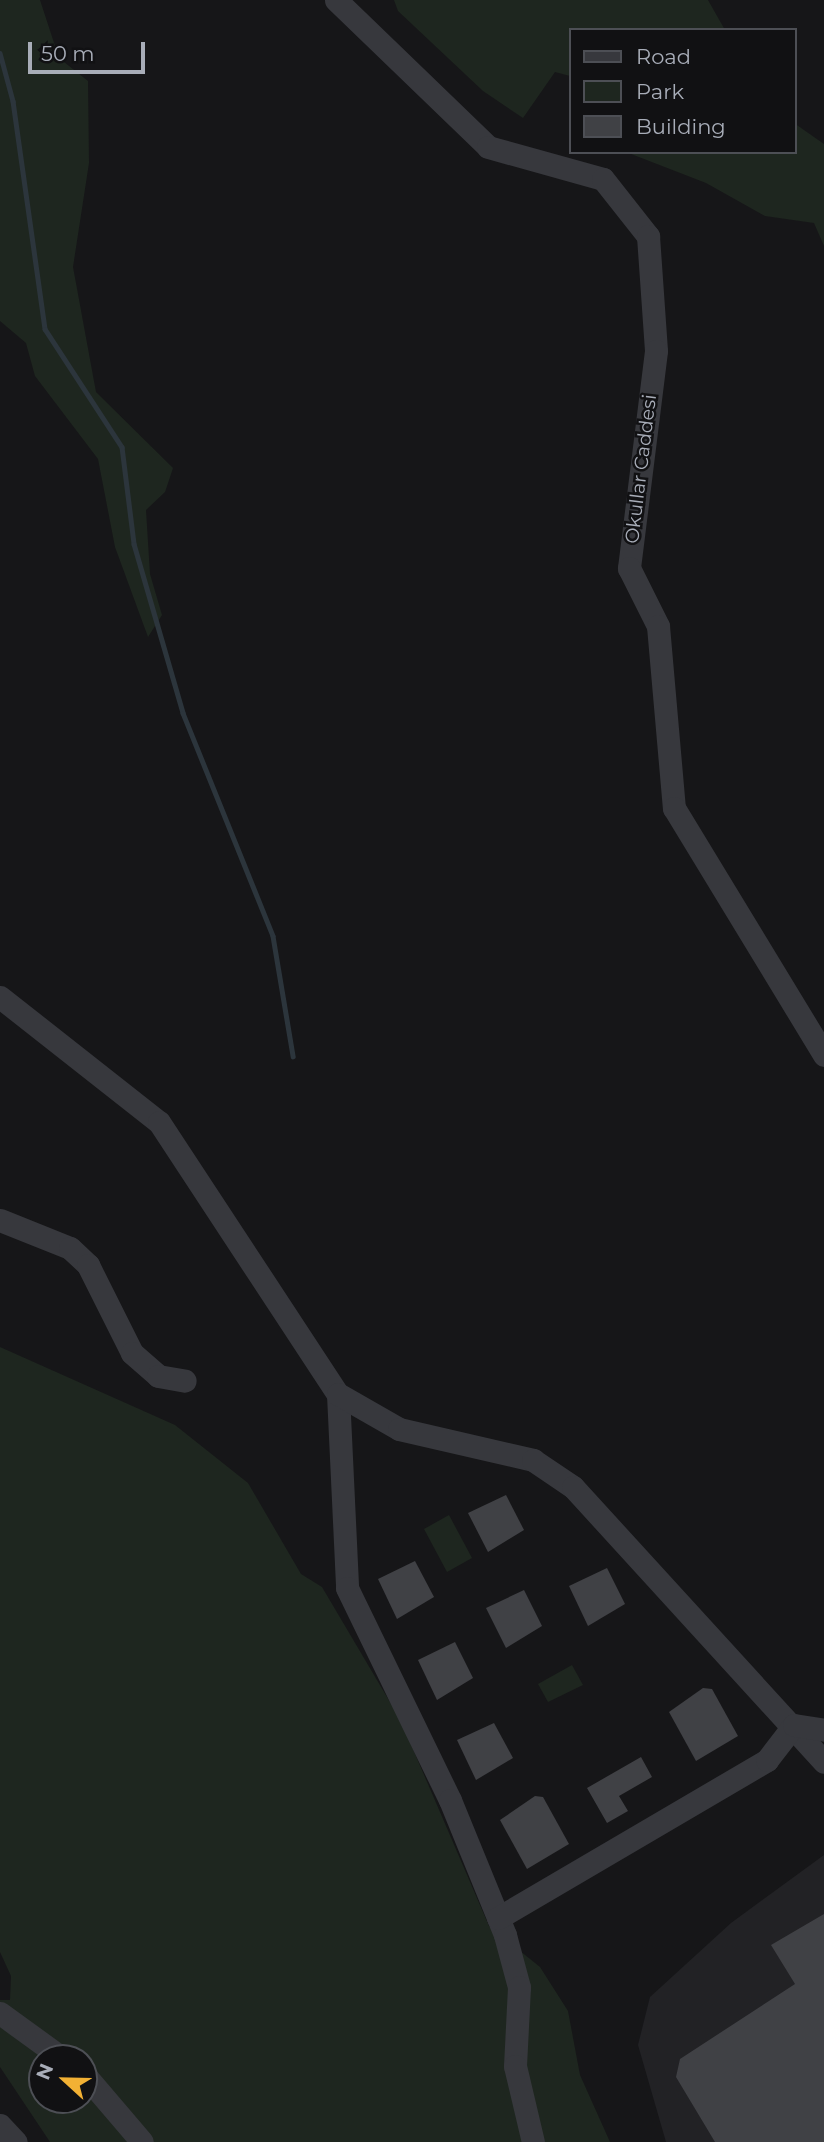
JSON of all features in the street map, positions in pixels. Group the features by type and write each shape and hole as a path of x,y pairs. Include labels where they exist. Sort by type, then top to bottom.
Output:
{"street":[{"name":"Okullar Caddesi","path":"337,0 488,147 603,179 648,236 656,351 629,568 658,626 674,808 824,1055"},
{"path":"0,997 159,1122 338,1394 399,1429 533,1460 573,1488 794,1725 824,1762"},
{"path":"0,1220 70,1248 88,1265 132,1353 158,1376 185,1381"},
{"path":"338,1394 347,1588 450,1800 498,1918 519,1987 515,2066 533,2142"},
{"path":"794,1725 824,1730"},
{"path":"498,1918 767,1760 794,1725"},
{"path":"0,2013 43,2044"},
{"path":"98,2090 142,2142"},
{"path":"0,2125 16,2142"}],"shaded area":[{"path":"824,1855 824,2142 666,2142 638,2045 650,1997 731,1923"}],"green space":[{"path":"0,0 40,0 59,58 88,81 89,163 73,267 96,392 173,468 165,492 146,510 150,574 162,615 148,637 115,547 98,459 35,376 26,343 0,321"},
{"path":"394,0 708,0 724,28 568,28 568,75 555,72 523,118 483,91 398,11"},
{"path":"796,124 824,144 824,246 814,223 765,216 706,183 631,154 796,154"},
{"path":"0,1347 175,1425 248,1483 301,1574 322,1587 400,1719 489,1926 540,1967 568,2011 580,2075 610,2142 50,2142 31,2114 98,2114 98,2044 28,2044 28,2109 0,2067 0,2000 10,2000 11,1976 0,1952"},
{"path":"449,1515 472,1558 447,1572 424,1529"},
{"path":"572,1665 583,1685 548,1702 538,1684"}],"building":[{"path":"506,1495 524,1530 488,1552 468,1513"},
{"path":"415,1561 434,1597 397,1619 378,1579"},
{"path":"607,1568 625,1604 588,1626 569,1586"},
{"path":"524,1590 542,1626 506,1648 486,1608"},
{"path":"455,1642 473,1678 437,1700 418,1660"},
{"path":"703,1688 712,1689 738,1736 696,1761 669,1712"},
{"path":"494,1723 513,1758 476,1780 457,1740"},
{"path":"641,1757 652,1777 619,1796 628,1811 607,1823 587,1788"},
{"path":"535,1796 543,1797 569,1844 527,1869 500,1820"},
{"path":"824,1914 824,2142 715,2142 676,2077 680,2059 795,1984 771,1945"}],"waterway":[{"path":"0,53 13,101 45,329 122,447 134,544 183,713 273,936 293,1056"}]}
